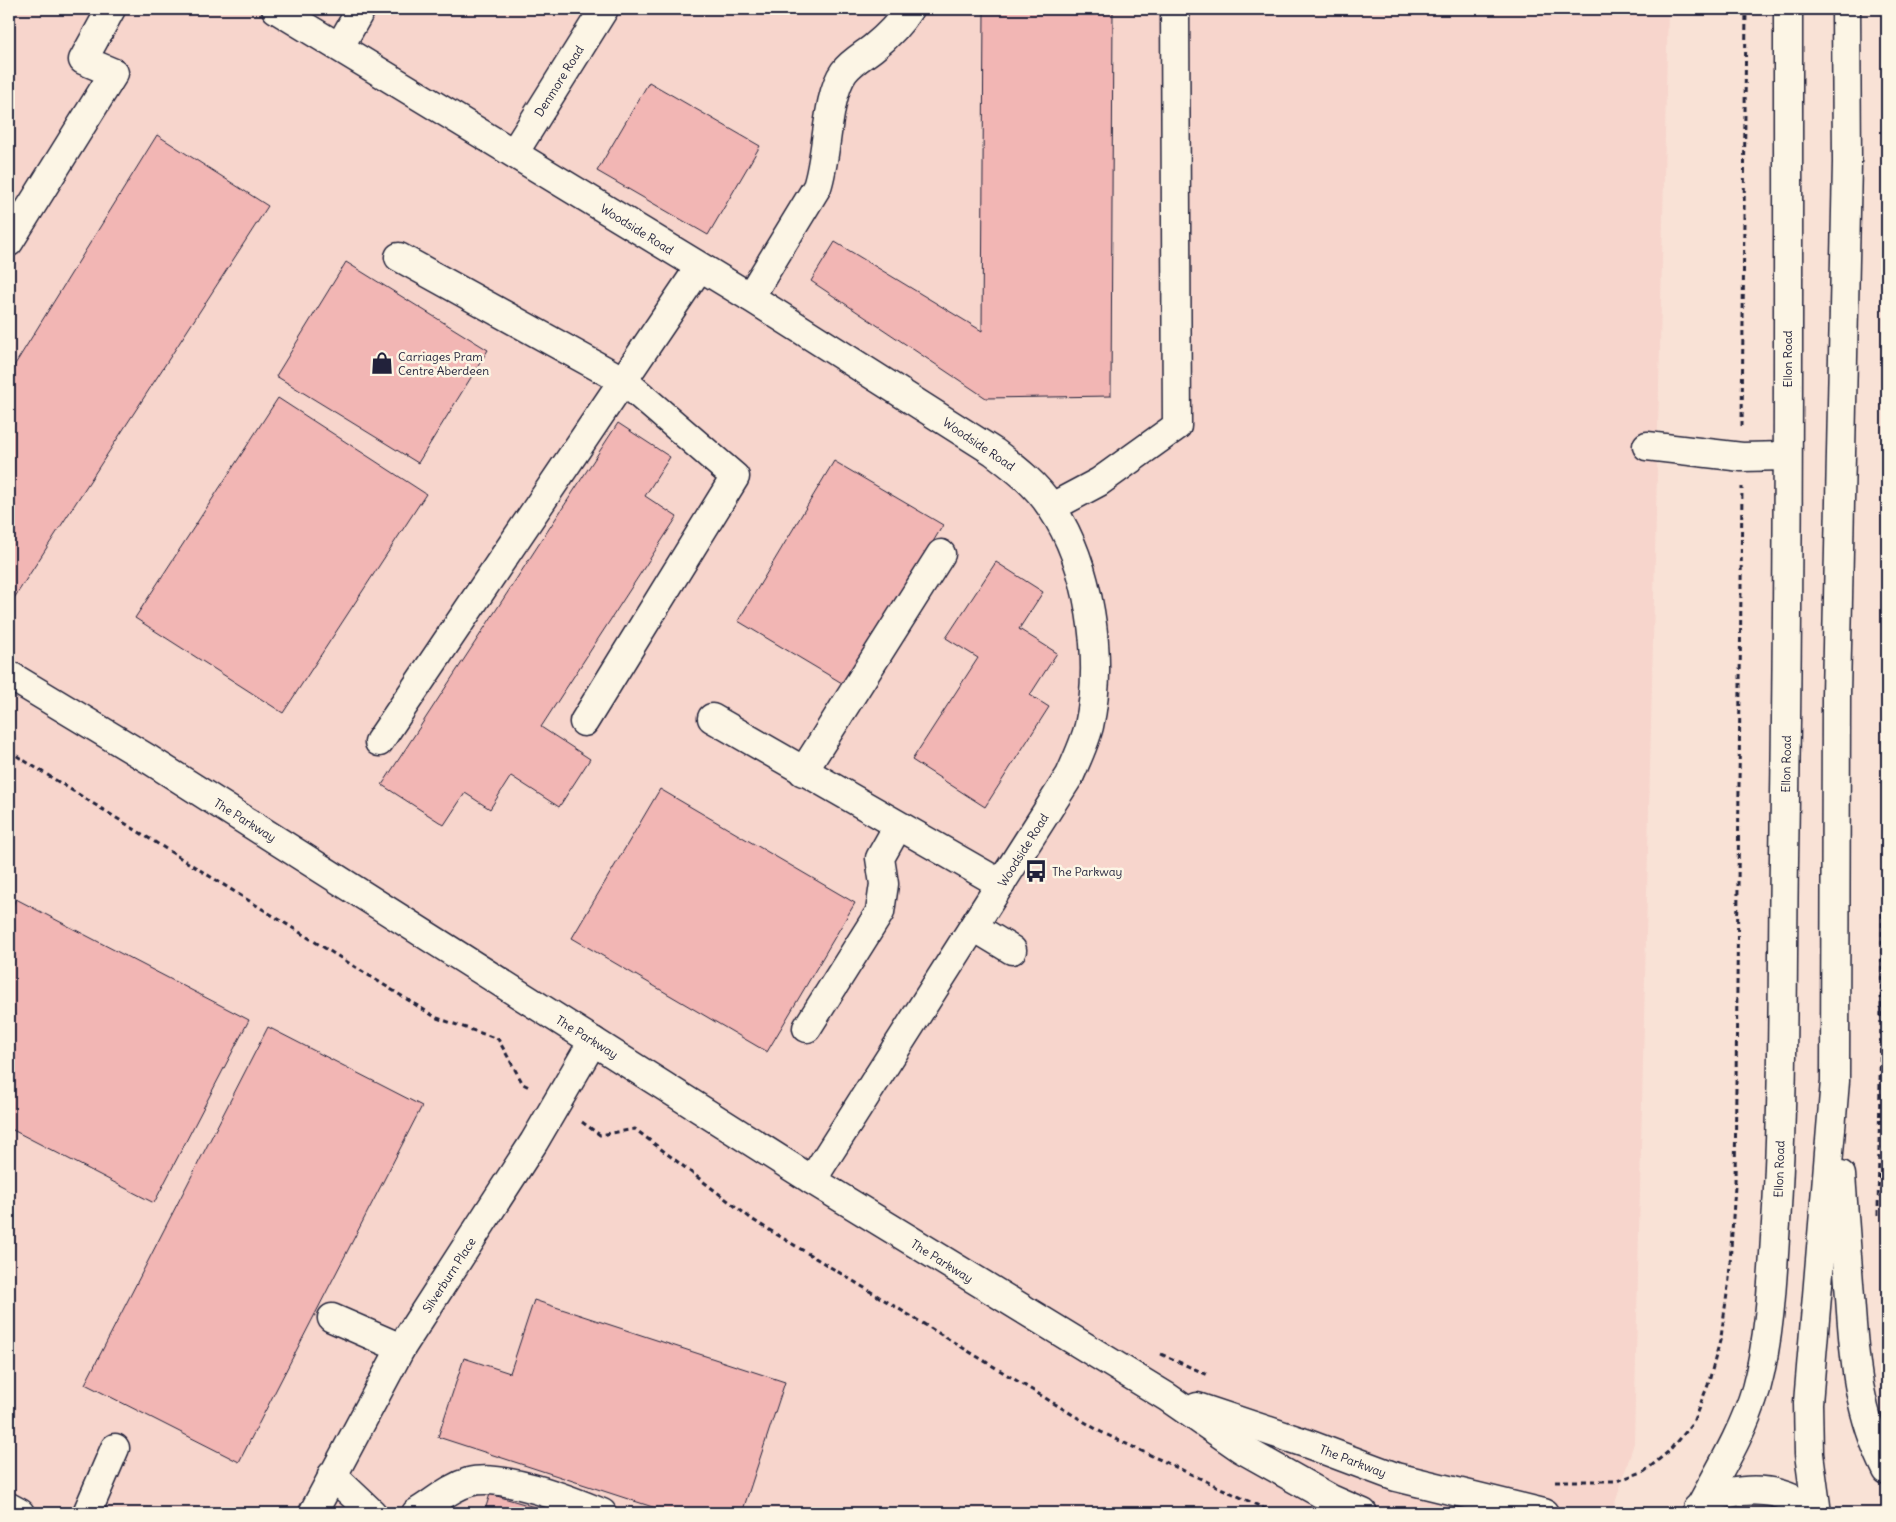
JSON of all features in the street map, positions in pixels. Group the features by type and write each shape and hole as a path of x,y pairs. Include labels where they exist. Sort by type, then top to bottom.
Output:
{"main road":[{"path":"9,242 114,73 83,60 111,9"},
{"name":"Woodside Road","path":"276,9 340,46 699,268 750,297 994,452 1026,476 1052,507 1073,550 1087,586 1092,630 1093,704 1089,728 1070,775 812,1180"},
{"path":"340,46 361,9"},
{"name":"Denmore Road","path":"514,153 604,9"},
{"path":"750,297 817,187 822,171 838,82 845,71 899,26 909,9"},
{"path":"1052,507 1099,482 1176,426 1175,9"},
{"name":"Ellon Road","path":"1696,1509 1738,1436 1756,1390 1764,1348 1772,1281 1778,1197 1783,1059 1788,9"},
{"path":"1846,9 1847,163 1836,704 1835,1081 1854,1354 1862,1409 1887,1470"},
{"path":"399,257 624,380 735,476 584,722"},
{"path":"379,742 699,268"},
{"path":"1647,446 1742,457 1787,456"},
{"path":"803,772 941,554"},
{"name":"The Parkway","path":"9,675 150,760 812,1180 1167,1397 1242,1449 1331,1500 1363,1513"},
{"path":"712,718 803,772 1001,884"},
{"path":"807,1028 880,912 884,884 880,858 898,826"},
{"path":"974,927 1012,950"},
{"name":"Silverburn Place","path":"313,1513 401,1348 557,1104 593,1041"},
{"path":"1815,1513 1809,1454 1808,1403 1835,1081"},
{"path":"332,1318 401,1348"},
{"name":"The Parkway","path":"1167,1397 1308,1444 1396,1477 1544,1513"},
{"path":"87,1513 115,1448"},
{"path":"332,1475 372,1513"},
{"path":"416,1513 446,1491 470,1481 504,1481 578,1503 602,1513"},
{"path":"1696,1509 1729,1493 1760,1490 1791,1498 1815,1513"},
{"path":"9,1507 20,1513"}],"path":[{"path":"1553,1481 1562,1483 1617,1481 1645,1470 1668,1452 1693,1422 1708,1385 1721,1337 1729,1278 1735,1186 1746,9"},
{"path":"1878,1223 1887,618"},
{"path":"9,751 437,1018 498,1039 523,1084 557,1104 600,1135 635,1129 753,1220 1101,1432 1274,1513"},
{"path":"1160,1353 1212,1377"}],"shaded area":[{"path":"9,9 1668,9 1634,1443 1612,1513 9,1513"}],"building":[{"path":"984,9 1113,9 1111,396 986,398 811,281 835,242 982,331"},
{"path":"649,82 760,146 708,235 597,171"},
{"path":"157,135 268,206 9,606 9,374"},
{"name":"Carriages Pram Centre Aberdeen","path":"346,262 488,350 418,463 276,376"},
{"path":"278,398 426,494 283,713 135,618"},
{"path":"618,423 670,457 645,496 677,517 541,727 590,759 559,807 511,776 490,809 465,793 444,825 382,785"},
{"path":"834,461 943,525 847,686 738,621"},
{"path":"996,562 1043,592 1019,629 1057,653 1030,695 1049,707 985,807 912,760 978,658 946,638"},
{"path":"660,789 855,903 767,1052 572,938"},
{"path":"16,899 249,1020 154,1203 9,1128 9,913"},
{"path":"268,1027 422,1106 239,1462 85,1384"},
{"path":"534,1300 785,1382 742,1513 671,1513 438,1437 464,1358 510,1373"},
{"path":"490,1494 555,1513 484,1513"}],"place":[{"name":"Carriages Pram Centre Aberdeen","path":"382,363"},
{"name":"The Parkway","path":"1036,871"}]}
